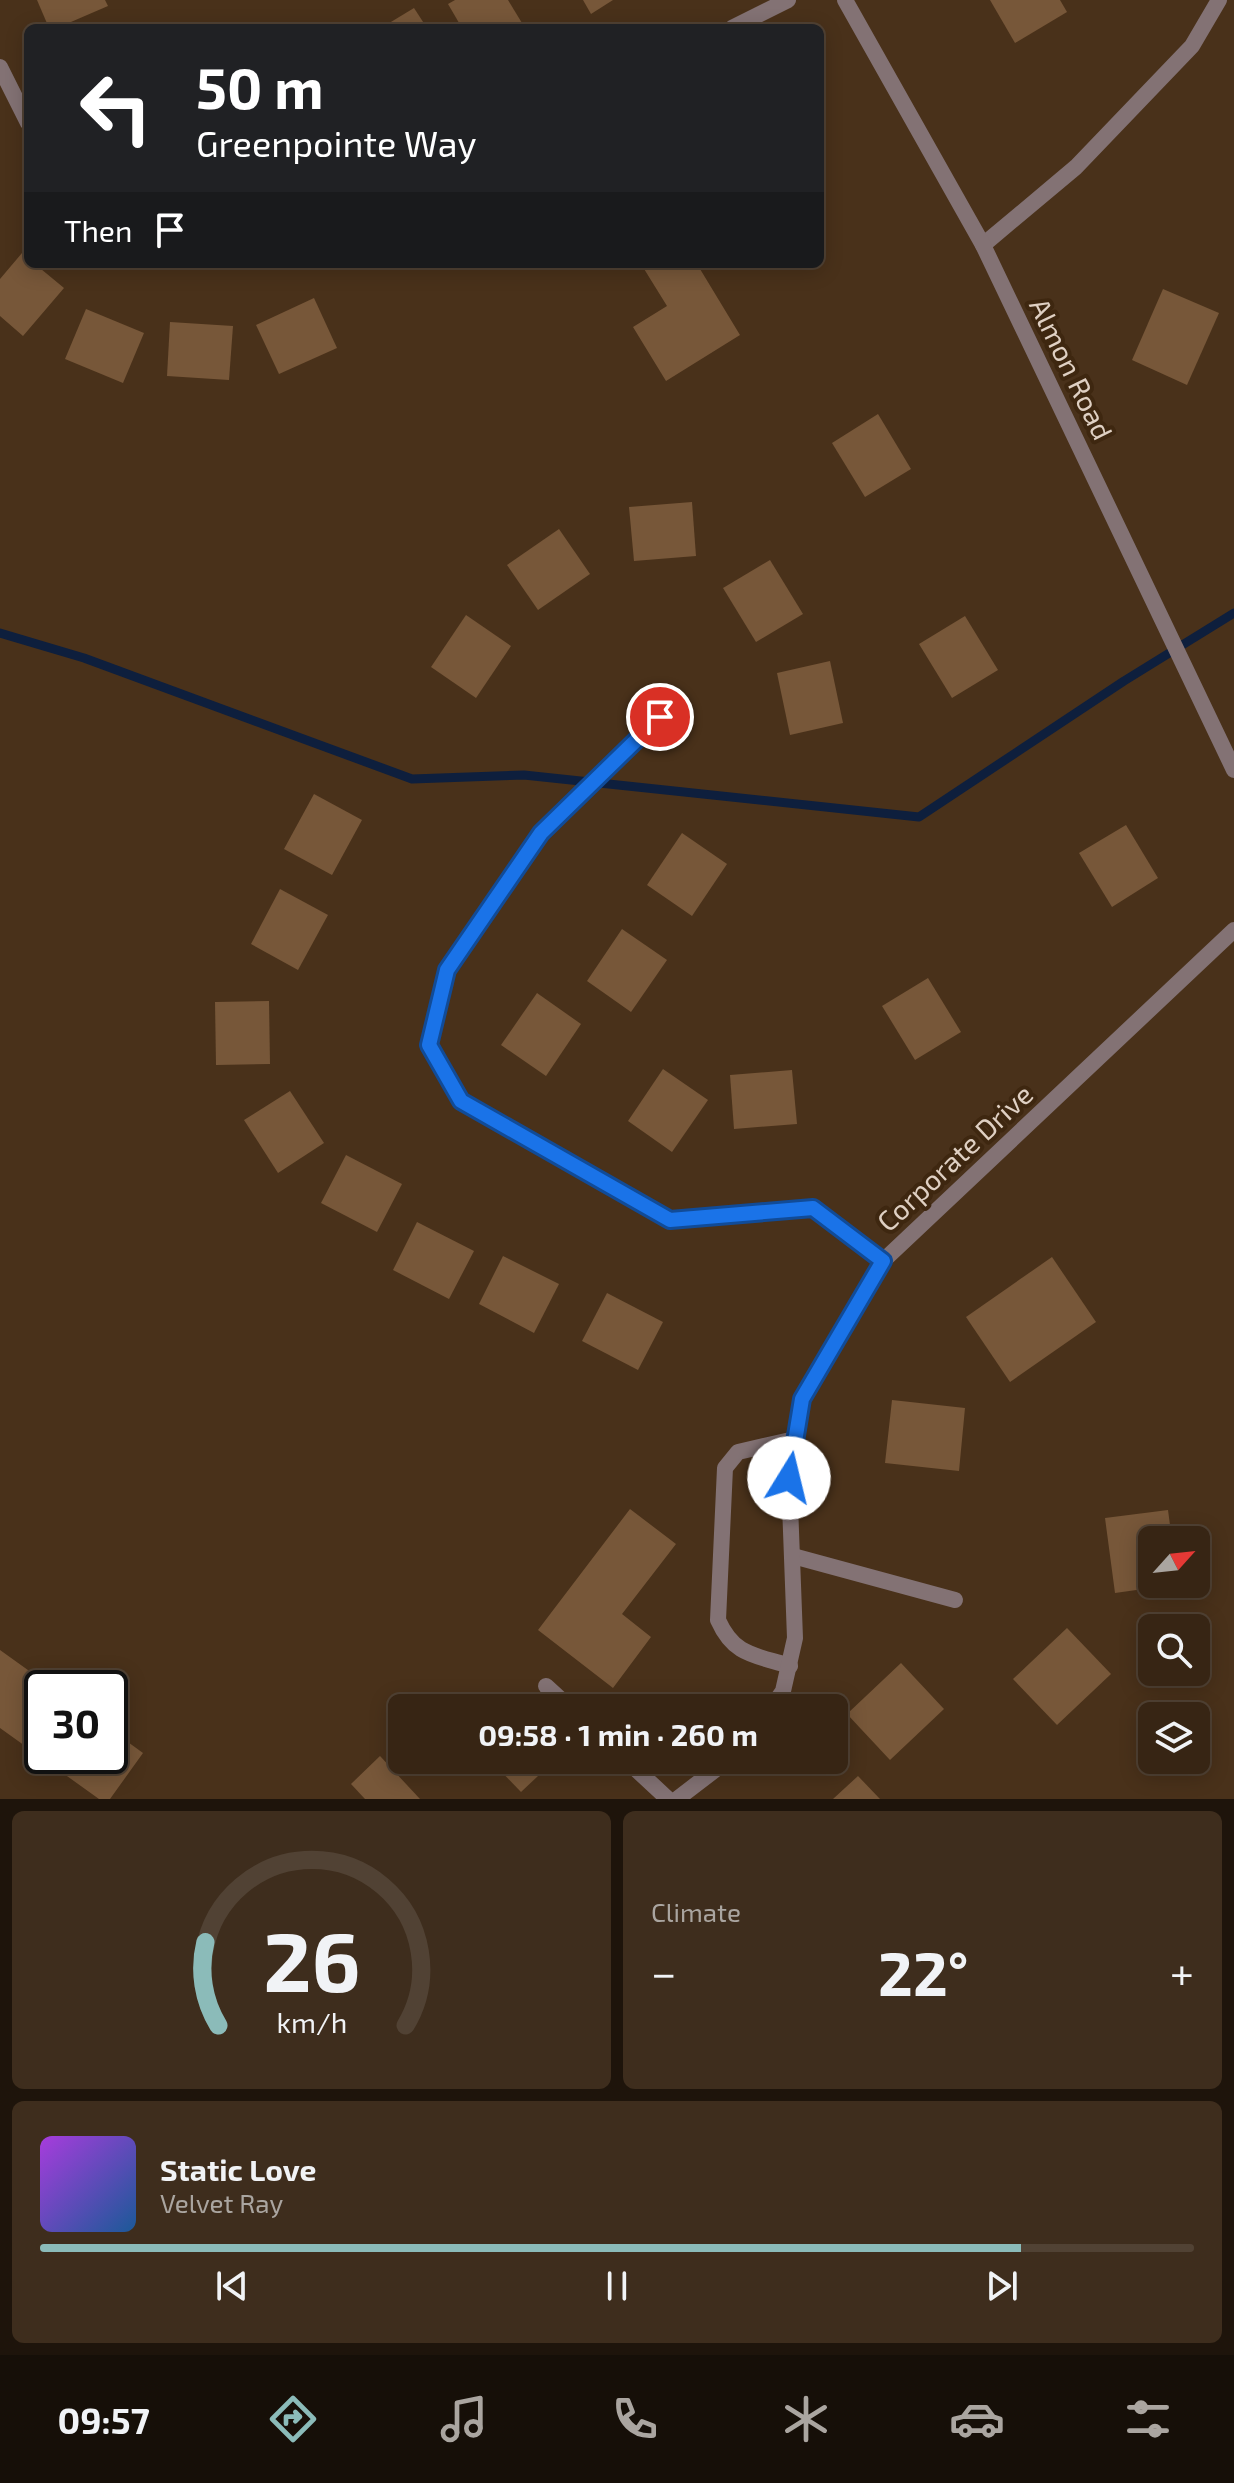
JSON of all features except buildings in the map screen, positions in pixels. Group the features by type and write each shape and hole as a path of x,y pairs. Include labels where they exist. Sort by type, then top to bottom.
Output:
{"street":[{"path":"740,24 788,0"},
{"name":"Almon Road","path":"845,0 983,245 1234,770"},
{"path":"983,245 1076,167 1192,46 1219,0"},
{"path":"0,67 24,115"},
{"path":"660,717 541,833 447,970 429,1045 461,1101 670,1220 813,1208 883,1261"},
{"name":"Corporate Drive","path":"781,1694 795,1638 789,1478 802,1399 883,1261 1234,930"},
{"path":"790,1666 743,1651 727,1639 718,1620 725,1468 738,1452 795,1439"},
{"path":"793,1556 955,1600"},
{"path":"546,1686 555,1694"},
{"path":"641,1774 668,1799"},
{"path":"677,1799 710,1774"}],"waterway":[{"path":"0,633 84,658 412,779 524,775 919,817 1124,681 1234,613"}],"route":[{"path":"660,717 541,833 447,970 429,1045 461,1101 670,1220 813,1208 883,1261 802,1399 789,1478"}]}
